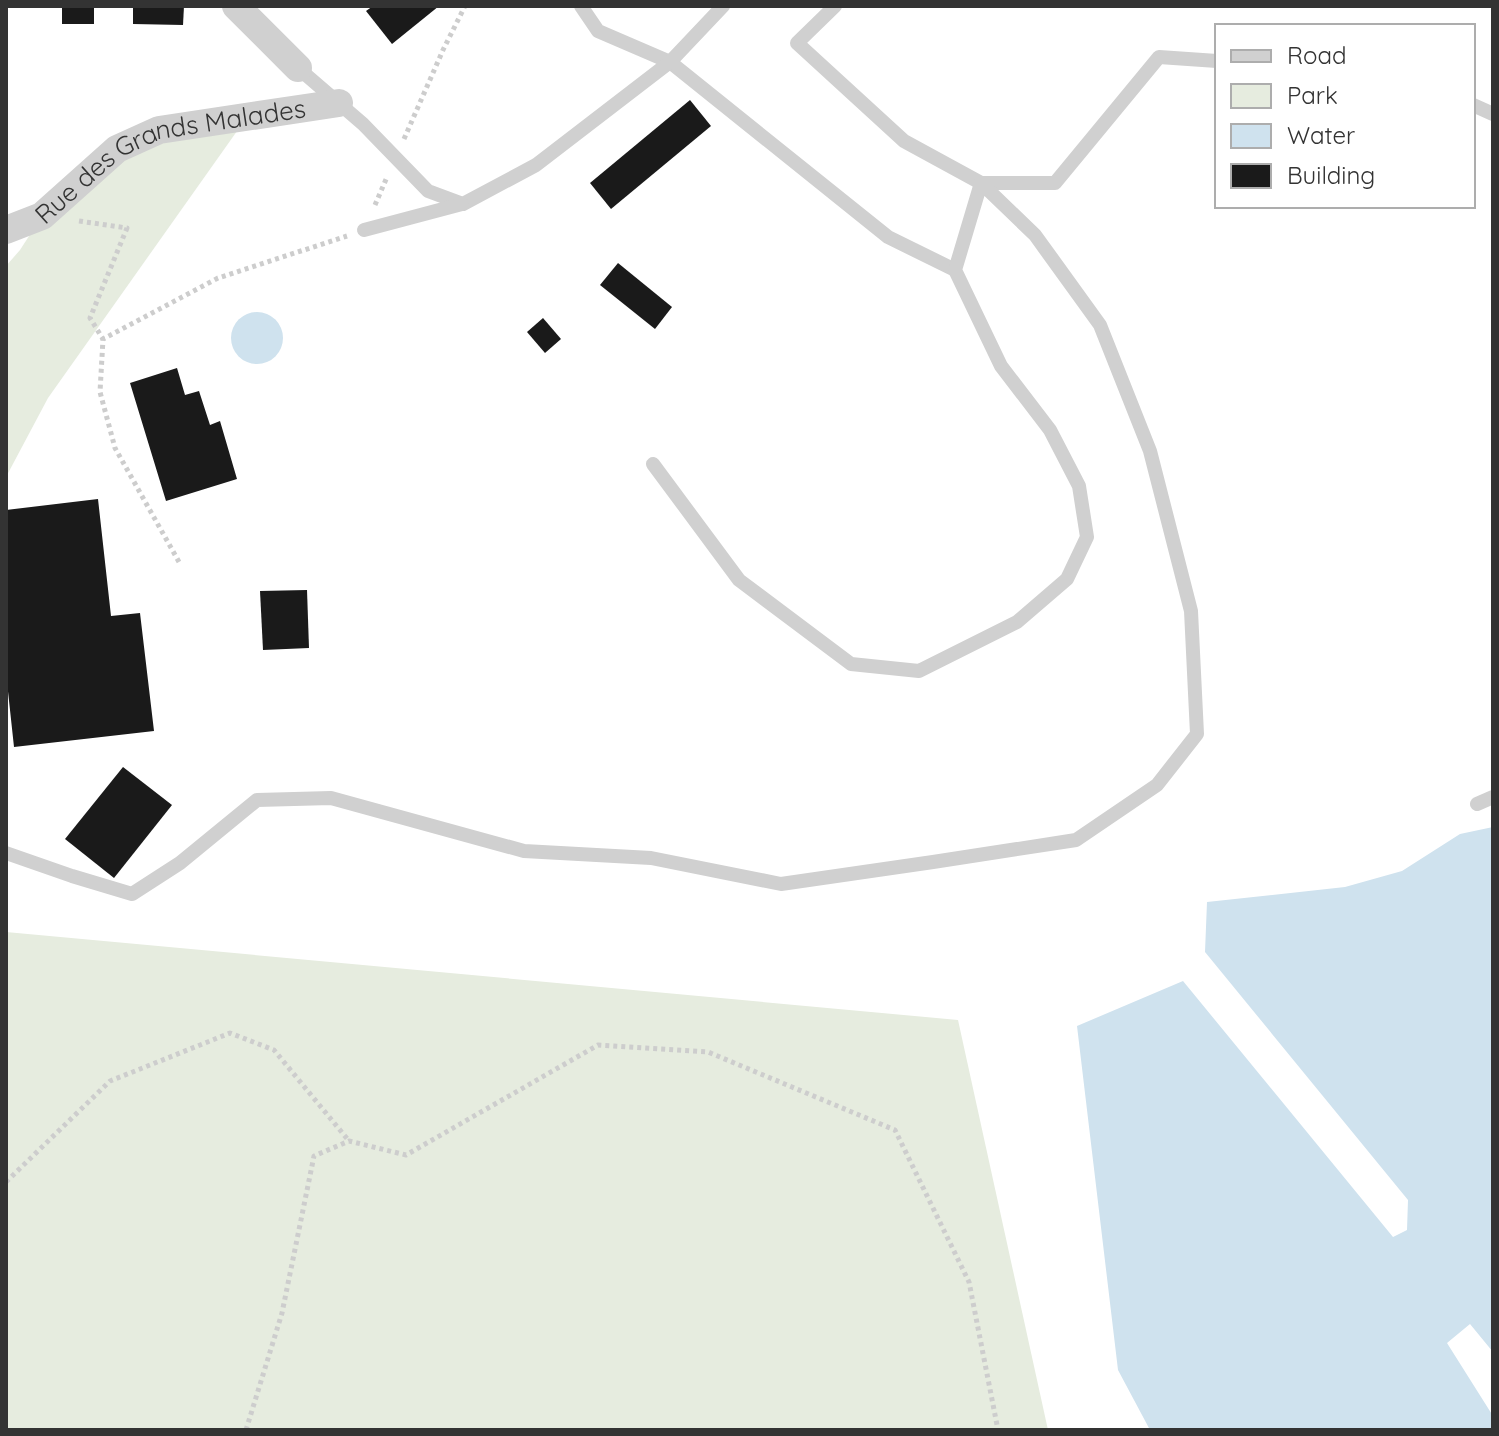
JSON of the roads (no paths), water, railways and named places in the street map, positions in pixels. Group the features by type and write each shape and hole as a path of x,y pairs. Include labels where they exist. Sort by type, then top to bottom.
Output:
{"street":[{"path":"236,6 298,68"},
{"name":"Rue des Grands Malades","path":"6,230 42,216 117,149 159,130 339,103"}],"lane":[{"path":"581,6 598,31 670,62 888,237 955,270 1001,366 1050,430 1079,486 1087,537 1067,579 1017,622 919,671 851,664 739,580 653,464"},
{"path":"364,230 463,204 536,165 670,62 723,6"},
{"path":"6,853 132,894 180,863 257,800 331,798 524,851 651,858 781,884 1076,840 1157,785 1197,734 1191,611 1150,451 1100,325 1035,235 981,183 904,141 797,43 835,6"},
{"path":"981,183 1055,183 1159,57 1215,61"},
{"path":"298,68 363,124 428,191 463,204"},
{"path":"955,270 981,183"},
{"path":"1477,804 1493,797"}],"water":[{"path":"257,312 275,320 283,338 275,356 257,364 239,356 231,338 239,320"},
{"path":"1493,827 1493,1352 1470,1324 1447,1343 1493,1416 1493,1430 1150,1430 1118,1370 1077,1026 1183,981 1393,1237 1407,1230 1408,1200 1205,952 1207,902 1345,887 1402,871 1460,834"}]}
